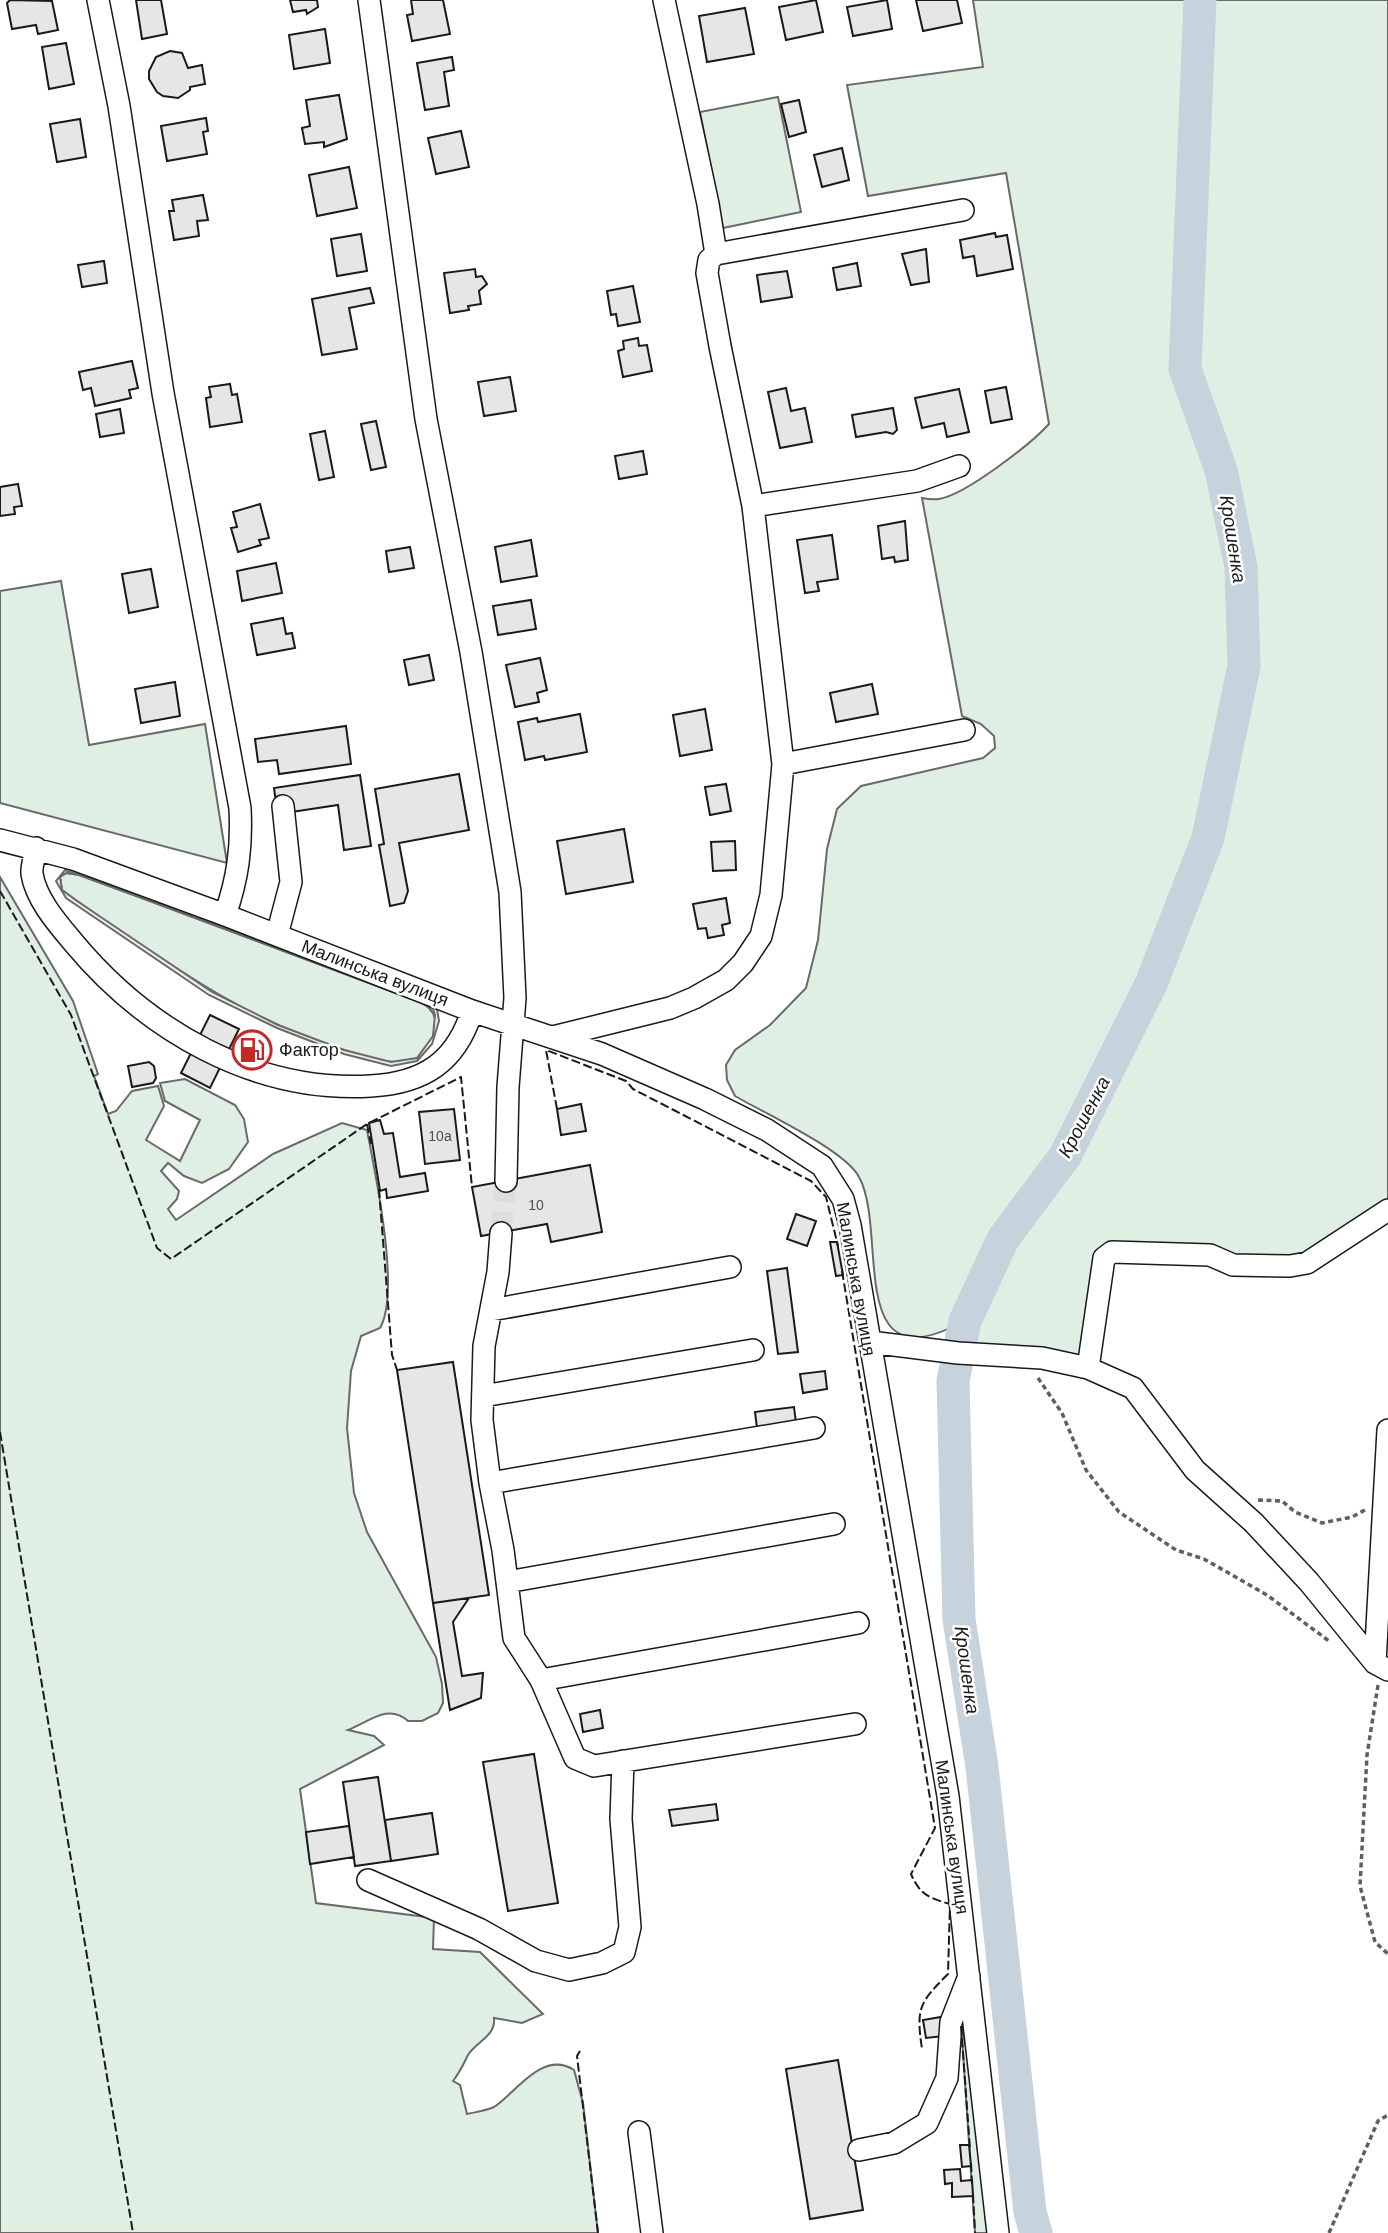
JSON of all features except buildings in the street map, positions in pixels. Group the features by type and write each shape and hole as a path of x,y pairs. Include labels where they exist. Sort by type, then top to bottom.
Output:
{"street":[{"path":"98,0 119,106 163,393 240,808 242,844 239,871 225,915"},
{"path":"369,0 426,419 471,652 510,892 515,954 506,1181"},
{"path":"664,0 708,204 716,254"},
{"path":"552,1037 604,1026 682,1003 726,980 743,963 761,936 771,895 783,764 753,506 707,273 709,260 716,254 963,210"},
{"path":"753,506 918,481 959,466"},
{"path":"783,764 964,730"},
{"path":"277,935 291,882 283,806"},
{"name":"Малинська вулиця","path":"0,840 36,848 225,915 472,1011 602,1054 767,1130 822,1166 843,1199 873,1342 948,1796 998,2233"},
{"path":"36,848 31,872 39,894 57,923 96,970 140,1009 177,1034 240,1066 288,1082 323,1087 388,1085 432,1070 453,1052 466,1032 472,1011"},
{"path":"1088,1368 1104,1258 1112,1252 1210,1255 1233,1265 1248,1266 1307,1263 1388,1209"},
{"path":"501,1233 484,1346 482,1420 490,1483 514,1638 541,1680 575,1758 594,1766 855,1724"},
{"path":"491,1310 730,1267"},
{"path":"873,1342 1042,1358 1088,1368 1133,1388 1195,1470 1309,1582 1381,1667"},
{"path":"483,1396 753,1350"},
{"path":"490,1483 814,1428"},
{"path":"1381,1667 1388,1430"},
{"path":"507,1582 834,1524"},
{"path":"541,1680 858,1623"},
{"path":"368,1881 479,1929 536,1961 569,1970 602,1963 624,1952 630,1927 621,1819 622,1761"},
{"path":"859,2150 894,2143 927,2123 947,2078 951,2022 970,1974"},
{"path":"639,2132 652,2233"}],"path":[{"path":"1013,1356 1050,1391 1086,1470 1119,1512 1176,1550 1204,1559 1267,1595 1339,1647"},
{"path":"1222,1494 1237,1493 1258,1500 1282,1501 1295,1512 1322,1522 1352,1517 1369,1508 1385,1504"},
{"path":"1381,1667 1379,1693 1367,1755 1360,1886 1375,1942 1388,1954"},
{"path":"1329,2233 1378,2122 1388,2115"}],"green space":[{"path":"973,0 1388,0 1388,1210 1307,1263 1112,1252 1088,1368 958,1353 964,1321 926,1336 901,1334 886,1319 877,1294 867,1201 859,1177 838,1155 735,1096 727,1080 726,1065 735,1050 770,1025 806,988 818,940 827,849 837,809 861,786 983,758 995,748 994,736 981,724 962,716 922,498 939,499 965,488 1028,444 1049,424 1006,173 868,196 847,85 983,67"},
{"path":"778,97 801,212 723,228 700,112"},
{"path":"61,581 89,745 205,724 227,863 0,803 0,591"},
{"path":"66,873 80,875 420,1002 433,1014 433,1037 417,1058 393,1062 377,1060 316,1041 279,1025 209,989 77,901 62,890 60,877"},
{"path":"0,877 73,1001 98,1074 94,1076 108,1114 116,1111 132,1091 158,1086 164,1106 146,1140 180,1161 200,1120 165,1101 160,1083 185,1079 235,1105 244,1119 248,1142 229,1169 202,1183 184,1176 168,1163 161,1171 179,1191 177,1199 168,1209 176,1220 273,1154 342,1123 367,1130 384,1232 388,1288 386,1311 380,1328 361,1336 351,1371 347,1428 354,1493 367,1532 436,1657 443,1703 438,1713 422,1721 408,1721 401,1716 386,1714 348,1730 374,1736 384,1745 300,1789 316,1903 434,1918 433,1949 480,1952 543,2014 522,2023 494,2018 492,2030 471,2050 453,2081 460,2085 467,2114 494,2107 540,2069 562,2065 574,2070 583,2103 598,2233 0,2233"},
{"path":"961,2022 978,2109 991,2233 975,2233"}],"shaded area":[{"path":"65,870 78,875 66,873 60,877 62,890 212,992 278,1025 344,1050 391,1062 417,1058 433,1036 435,1015 433,1009 420,1002 131,894 430,1003 437,1009 439,1021 432,1044 417,1061 391,1066 344,1054 277,1028 209,995 66,898 56,881"}],"waterway":[{"name":"Крошенка","path":"1036,2233 1030,2212 982,1767 959,1619 953,1381 965,1321 1003,1239 1065,1156 1151,984 1208,838 1244,666 1241,567 1221,470 1185,369 1200,0"}],"tunnel":[{"path":"501,1233 506,1181"}],"fence":[{"path":"0,891 71,1015 157,1248 171,1259 367,1124 461,1077 472,1187"},
{"path":"557,1109 546,1050 626,1081 633,1089 811,1181 826,1197 838,1246"},
{"path":"367,1124 371,1144"},
{"path":"379,1189 392,1355 397,1370"},
{"path":"842,1271 935,1828 911,1874 926,1895 950,1904 948,1974 931,1992 922,2007 919,2024 922,2049"},
{"path":"0,1432 133,2233"},
{"path":"961,2026 970,2149"},
{"path":"580,2051 577,2056 598,2233"},
{"path":"971,2163 972,2184"},
{"path":"973,2194 975,2233"}],"place":[{"name":"Фактор","path":"252,1050"}]}
